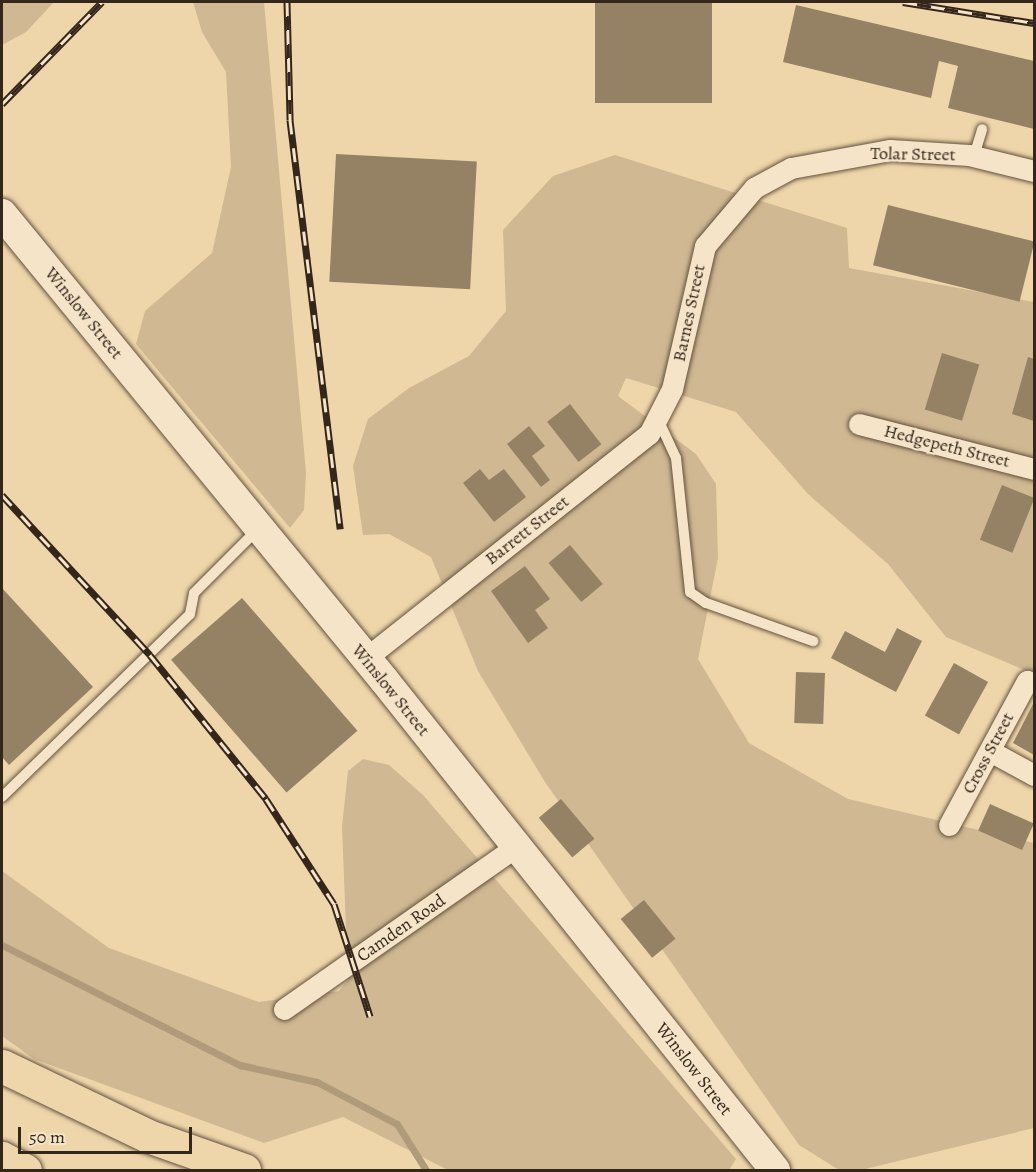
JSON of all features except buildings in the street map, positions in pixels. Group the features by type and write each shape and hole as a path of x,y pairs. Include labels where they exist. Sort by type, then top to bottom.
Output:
{"highway":[{"path":"2,1066 148,1136 244,1170"},
{"path":"2,1158 25,1170"}],"street":[{"name":"Tolar Street","path":"791,168 890,150 974,156 1035,171"},
{"name":"Barnes Street","path":"672,389 705,246 736,203 791,168"},
{"name":"Winslow Street","path":"2,214 366,658 775,1170"},
{"name":"Barrett Street","path":"366,658 649,434 672,389"},
{"name":"Hedgepeth Street","path":"859,424 1035,469"},
{"name":"Cross Street","path":"949,825 1027,681"},
{"path":"990,751 1035,775"},
{"name":"Camden Road","path":"284,1009 517,846"}],"lane":[{"path":"974,156 982,129"},
{"path":"657,417 676,458 690,592 706,603 813,641"},
{"path":"2,797 190,614 194,593 260,528"}],"shaded area":[{"path":"2,2 54,2 26,32 2,45"},
{"path":"193,2 264,2 306,473 304,510 290,528 136,344 145,311 212,253 231,167 226,72 202,32"},
{"path":"615,155 847,228 849,268 1034,302 1034,674 946,637 888,564 808,494 736,412 626,378 618,396 696,454 716,484 718,558 698,659 749,743 848,799 1034,843 1034,1128 861,1170 839,1170 799,1145 545,782 478,671 431,557 389,534 363,535 353,466 368,419 409,388 469,356 506,311 503,230 553,176"},
{"path":"363,759 389,765 423,795 736,1159 729,1170 448,1170 343,1117 264,1143 34,1059 2,1036 2,871 109,948 259,1002 339,991 348,980 342,826 348,771"}],"waterway":[{"path":"2,945 240,1065 317,1082 397,1124 426,1170"}],"railway":[{"path":"2,104 102,2"},
{"path":"287,2 290,120 340,529"},
{"path":"903,2 1034,23"},
{"path":"2,495 150,655 266,799 334,904 370,1016"}]}
